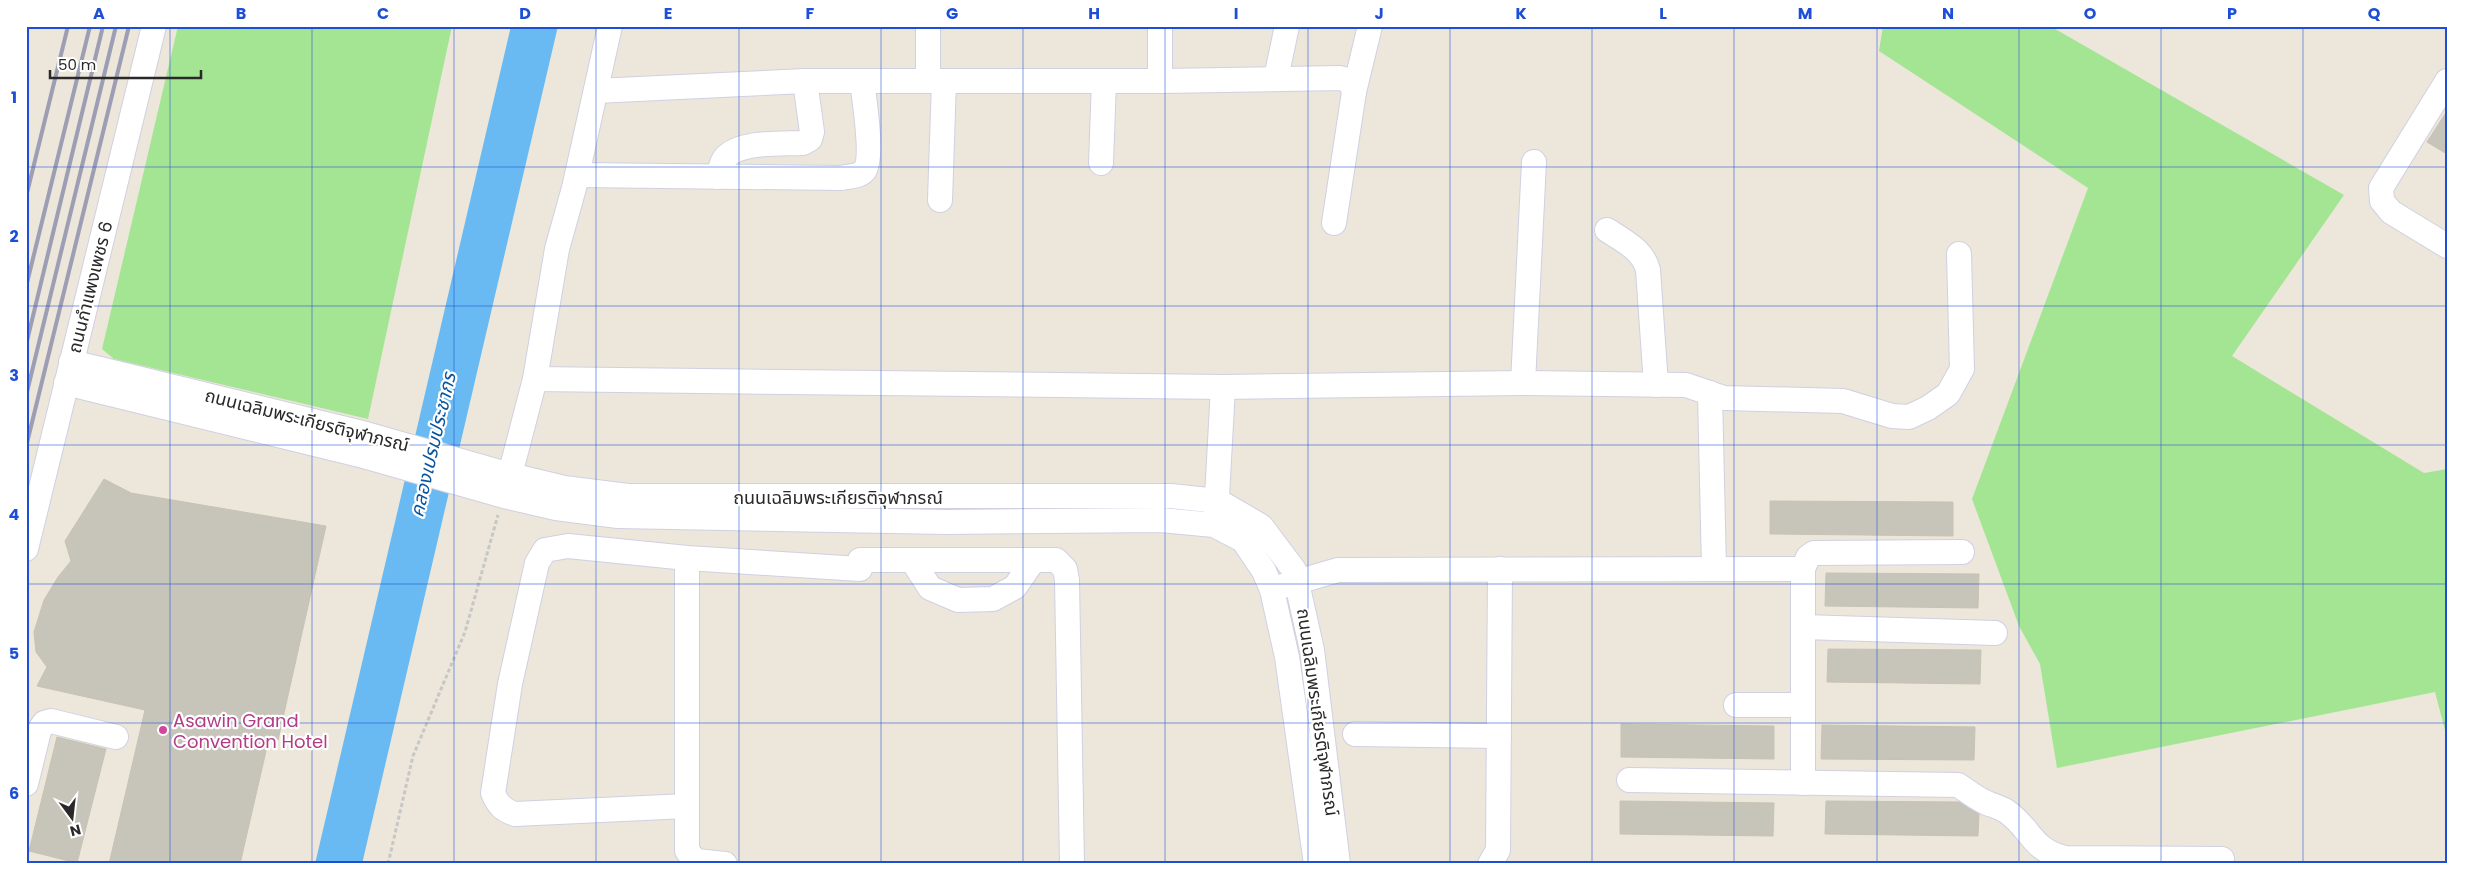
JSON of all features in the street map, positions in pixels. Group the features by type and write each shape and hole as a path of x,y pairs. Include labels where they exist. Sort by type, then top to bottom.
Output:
{"street":[{"name":"ถนนกำแพงเพชร 6","path":"26,548 154,26"},
{"path":"497,482 534,380 558,250 577,175 610,26"},
{"path":"928,26 936,81 940,200"},
{"path":"1160,26 1160,81"},
{"path":"1276,78 1287,26"},
{"path":"1334,223 1354,92 1370,26"},
{"path":"596,92 805,81 1160,81 1276,78 1340,78 1350,81 1354,92"},
{"path":"718,177 724,158 734,151 745,147 803,143 810,139 812,132 805,81"},
{"path":"577,175 841,178 858,175 864,170 868,152 862,81"},
{"path":"1101,163 1104,81"},
{"path":"2447,81 2381,188 2382,201 2391,212 2447,246"},
{"path":"1523,383 1534,162"},
{"path":"1608,230 1637,250 1645,259 1648,270 1656,385"},
{"path":"534,380 1223,387 1523,383 1686,385 1724,398 1843,402 1892,416 1909,417 1928,408 1948,394 1962,369 1959,254"},
{"name":"ถนนเฉลิมพระเกียรติจุฬาภรณ์","path":"69,372 363,444 497,482 556,508 618,516 946,522 1161,520 1214,525 1243,540 1264,571 1272,590 1288,657 1327,863"},
{"path":"1214,525 1218,500 1223,387"},
{"path":"1710,393 1714,569"},
{"name":"ถนนเฉลิมพระเกียรติจุฬาภรณ์","path":"497,482 628,496 946,498 1171,496 1218,500 1261,526 1294,570 1312,650 1327,863"},
{"path":"945,560 946,498"},
{"path":"687,806 515,814 505,811 497,804 493,793 514,665 537,563 545,550 568,546 687,558 860,569 860,560 1056,560 1065,569 1067,580 1072,864"},
{"path":"1803,783 1803,569 1808,557 1814,553 1962,552"},
{"path":"687,558 687,851 696,861 725,864"},
{"path":"912,560 930,588 958,600 993,599 1015,587 1033,561"},
{"path":"1490,864 1498,850 1500,569"},
{"path":"1272,590 1296,581 1338,570 1803,569"},
{"path":"1803,627 1995,633"},
{"path":"1736,705 1803,705"},
{"path":"26,784 39,731 44,723 51,721 116,738"},
{"path":"1355,734 1499,736"},
{"path":"1629,780 1958,785 1982,801 2004,810 2023,825 2039,847 2049,854 2065,858 2222,859"}],"path":[{"path":"388,864 413,756 465,632 497,482"}],"green space":[{"path":"178,26 452,26 368,419 114,359 102,349"},
{"path":"1883,26 2050,26 2344,195 2232,356 2424,473 2447,469 2447,738 2435,692 2057,768 2040,664 2019,626 1972,499 2088,188 1879,51"}],"water":[{"name":"คลองเปรมประชากร","path":"511,26 558,26 362,864 315,864"}],"building":[{"path":"2447,111 2447,154 2427,142"},
{"name":"Asawin Grand Convention Hotel","path":"104,479 131,493 326,526 278,740 269,738 240,864 109,864 145,710 37,686 47,667 36,652 34,632 44,600 58,577 71,561 65,541"},
{"path":"1770,501 1953,502 1953,536 1770,534"},
{"path":"1826,573 1979,574 1978,608 1825,606"},
{"path":"1828,649 1981,650 1980,684 1827,682"},
{"path":"1621,724 1774,726 1774,759 1621,757"},
{"path":"1822,725 1975,727 1974,760 1821,759"},
{"path":"57,737 106,749 77,863 29,851"},
{"path":"1620,801 1774,803 1773,836 1620,834"},
{"path":"1826,801 1959,802 1979,814 1978,836 1825,834"}],"railway":[{"path":"26,197 68,26"},
{"path":"26,287 90,26"},
{"path":"26,345 103,26"},
{"path":"26,396 116,26"},
{"path":"26,447 129,26"}],"place":[{"name":"Asawin Grand Convention Hotel","path":"163,730"}]}
